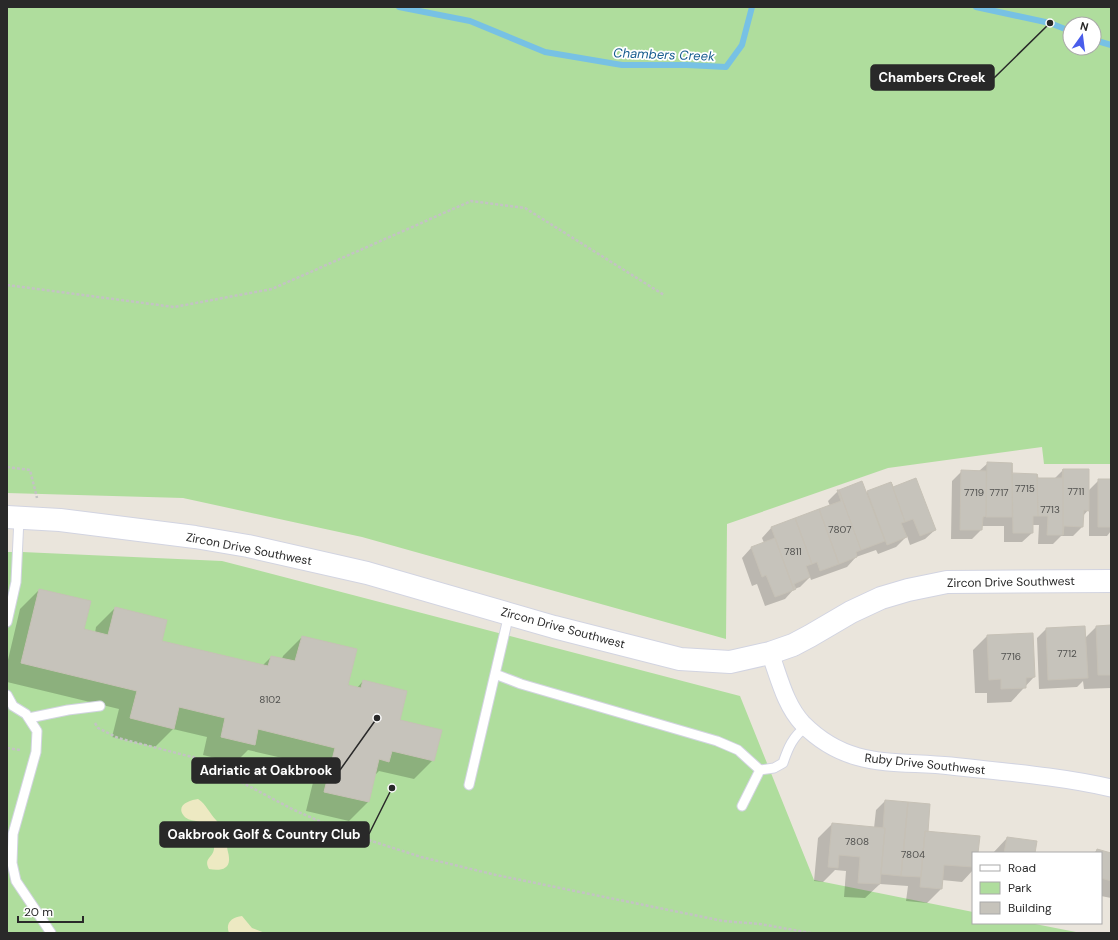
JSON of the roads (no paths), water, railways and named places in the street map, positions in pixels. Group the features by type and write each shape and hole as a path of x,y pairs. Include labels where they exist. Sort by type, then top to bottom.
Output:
{"street":[{"name":"Zircon Drive Southwest","path":"13,518 60,520 194,537 248,546 367,573 509,614 680,659 730,662 770,653 804,639 851,612 881,598 908,590 946,582 1111,581"},
{"name":"Ruby Drive Southwest","path":"770,653 788,703 806,727 833,748 862,758 890,763 965,768 1073,781 1111,788"}],"lane":[{"path":"7,622 16,582 13,518"},
{"path":"469,785 509,614"},
{"path":"495,674 521,684 718,741 738,750 760,770"},
{"path":"7,695 13,706 26,714 37,731 36,752 13,834 12,863 16,881 51,933"},
{"path":"29,718 68,710 100,706"},
{"path":"760,770 774,768 783,763 797,733 806,727"},
{"path":"742,806 760,770"}],"waterway":[{"name":"Chambers Creek","path":"399,7 470,21 545,52 622,65 687,65 726,67 742,45 752,7"},
{"name":"Chambers Creek","path":"976,7 1050,23 1062,28"},
{"name":"Chambers Creek","path":"1102,42 1111,45"}],"place":[{"name":"Chambers Creek","path":"1050,23"},
{"name":"Adriatic at Oakbrook","path":"377,718"},
{"name":"Oakbrook Golf & Country Club","path":"392,788"}]}
